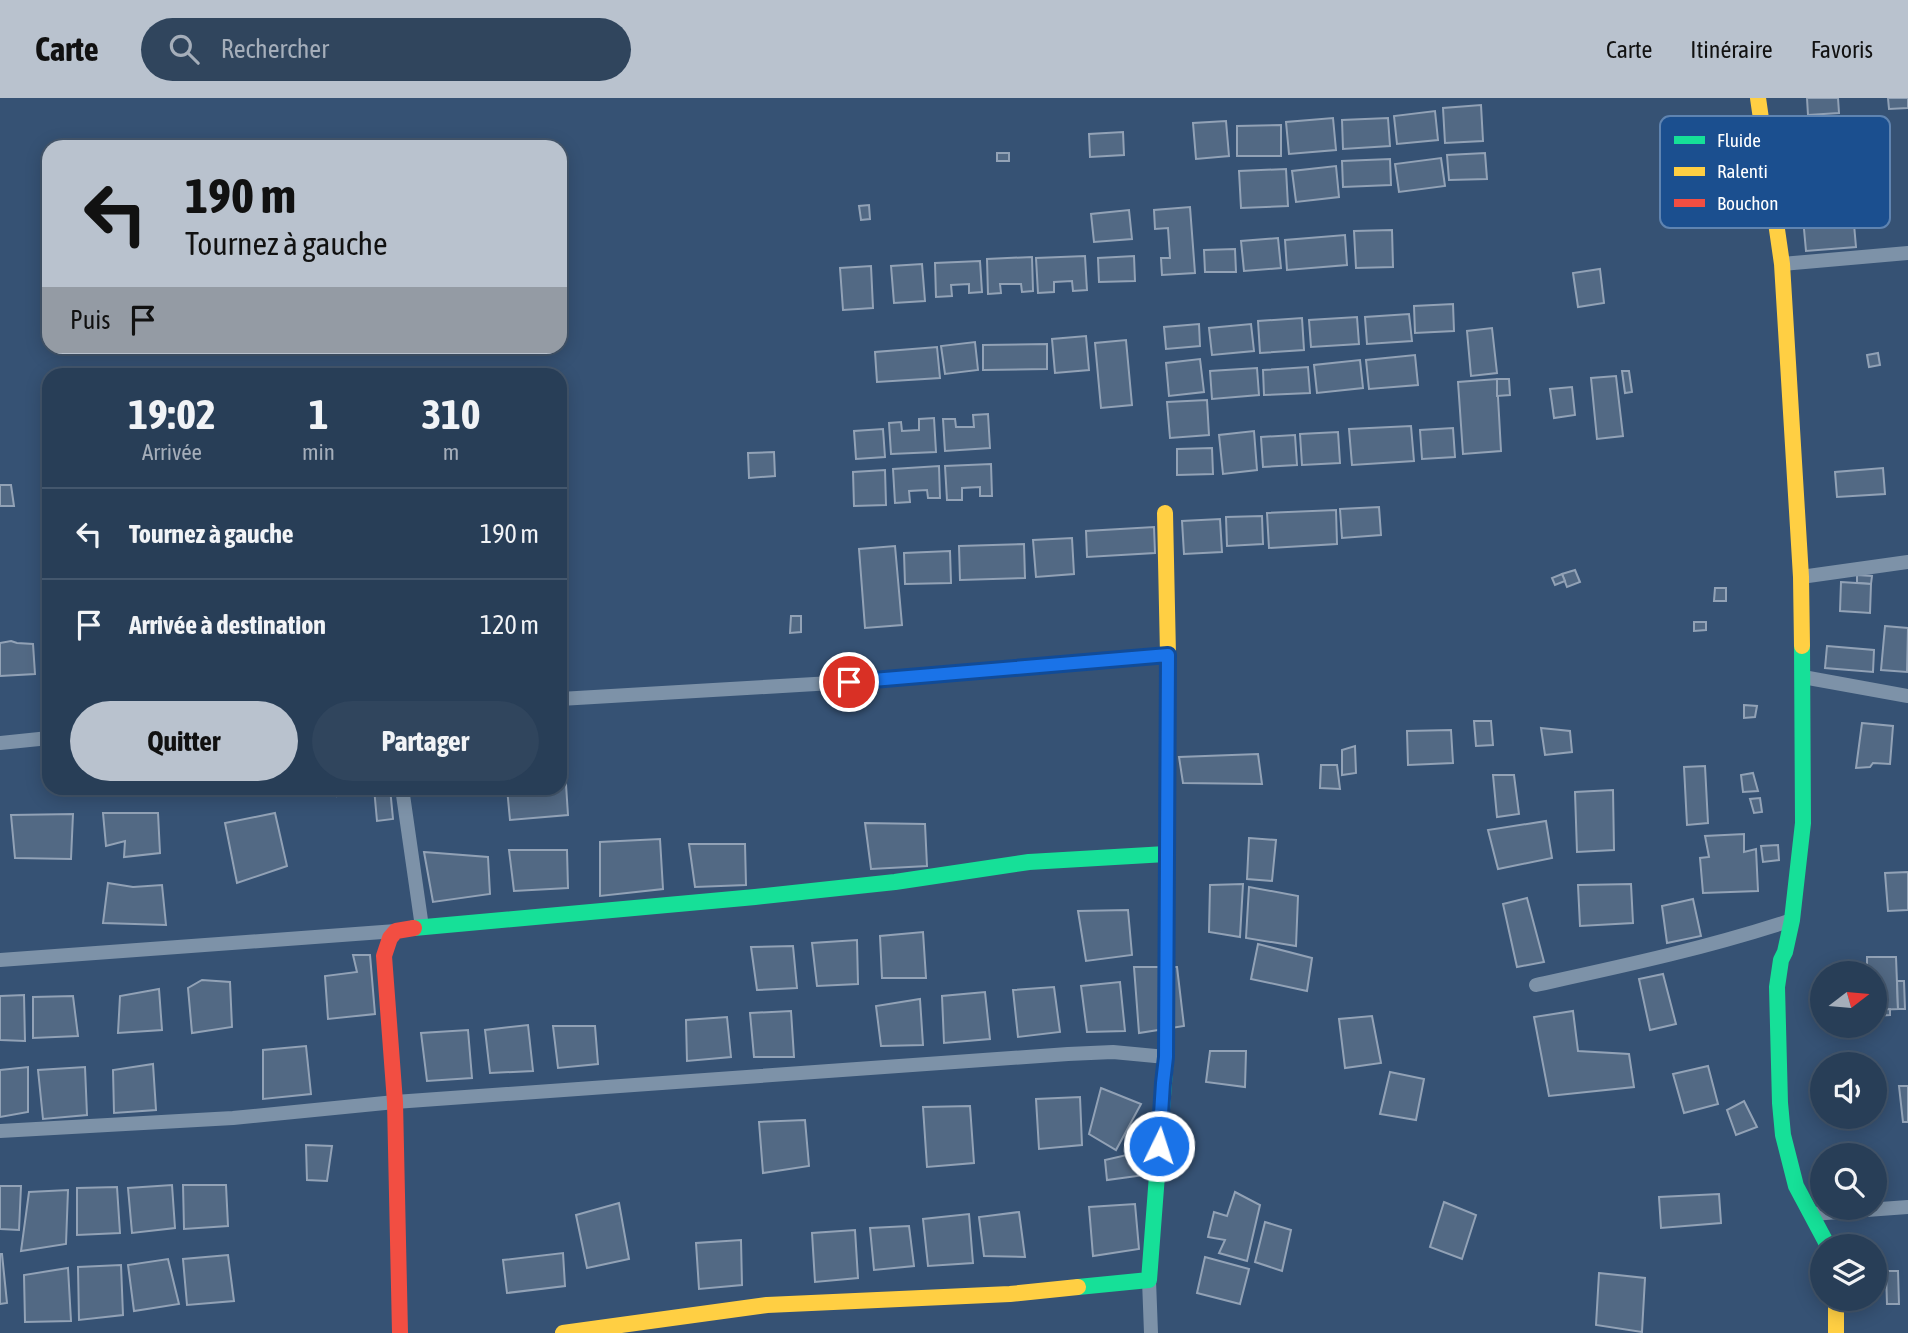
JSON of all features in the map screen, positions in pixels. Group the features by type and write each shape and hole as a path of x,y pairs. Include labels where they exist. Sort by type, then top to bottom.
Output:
{"street":[{"path":"1758,98 1761,116"},
{"path":"1777,228 1782,264 1801,577 1803,677 1803,823 1792,920 1777,986 1780,1103 1783,1135 1796,1186 1810,1210"},
{"path":"1782,264 1908,253"},
{"path":"1151,1333 1149,1280 1166,1057 1168,655 1165,513"},
{"path":"1801,577 1908,562"},
{"path":"567,699 849,682 1168,655"},
{"path":"1803,677 1908,696"},
{"path":"0,743 42,739"},
{"path":"403,795 422,927"},
{"path":"0,960 396,931 895,882 1029,862 1166,854"},
{"path":"1536,985 1666,957 1792,920"},
{"path":"396,931 390,938 384,956 394,1102 400,1333"},
{"path":"0,1131 233,1118 394,1102 1068,1054 1113,1052 1166,1057"},
{"path":"1887,1209 1908,1207"},
{"path":"563,1333 767,1306 1010,1294 1149,1280"},
{"path":"1836,1311 1836,1333"}],"building":[{"path":"1807,98 1838,98 1839,113 1808,115"},
{"path":"1888,98 1908,98 1908,108 1889,109"},
{"path":"1481,105 1483,141 1445,143 1443,108"},
{"path":"1435,111 1438,140 1397,144 1394,116"},
{"path":"1333,118 1336,150 1289,154 1286,122"},
{"path":"1388,118 1390,146 1343,149 1342,120"},
{"path":"1226,121 1229,156 1196,159 1193,123"},
{"path":"1281,125 1281,156 1237,156 1237,126"},
{"path":"1123,132 1124,155 1090,157 1089,134"},
{"path":"997,153 1009,153 1009,161 997,161"},
{"path":"1485,153 1487,179 1449,180 1447,155"},
{"path":"1441,158 1445,186 1399,192 1395,164"},
{"path":"1390,159 1391,185 1343,187 1342,161"},
{"path":"1336,166 1339,197 1296,202 1292,171"},
{"path":"1286,169 1288,206 1241,208 1239,171"},
{"path":"869,205 870,219 861,220 859,206"},
{"path":"1190,207 1195,273 1162,275 1161,258 1170,258 1168,228 1155,229 1154,210"},
{"path":"1129,210 1132,239 1094,242 1091,214"},
{"path":"1804,228 1854,228 1856,247 1806,251"},
{"path":"1392,230 1393,267 1356,268 1354,231"},
{"path":"1345,235 1347,265 1287,270 1285,240"},
{"path":"1278,238 1281,268 1244,271 1241,241"},
{"path":"1235,249 1236,272 1205,272 1204,250"},
{"path":"1085,256 1087,290 1073,291 1072,281 1054,282 1054,292 1038,293 1036,258"},
{"path":"1134,256 1135,281 1099,282 1098,258"},
{"path":"1032,257 1033,291 1022,292 1021,284 1000,284 1001,293 988,294 987,259"},
{"path":"980,261 982,292 969,293 969,284 951,285 952,296 936,297 935,263"},
{"path":"922,264 925,301 894,303 891,266"},
{"path":"871,266 873,308 843,310 840,268"},
{"path":"1600,269 1604,303 1578,307 1573,273"},
{"path":"1453,304 1454,331 1415,333 1414,306"},
{"path":"1409,314 1412,341 1367,344 1365,317"},
{"path":"1357,317 1359,344 1311,347 1309,320"},
{"path":"1302,318 1304,350 1260,353 1258,321"},
{"path":"1199,324 1200,346 1166,349 1164,327"},
{"path":"1251,324 1254,351 1212,355 1209,328"},
{"path":"1492,328 1497,373 1471,376 1467,331"},
{"path":"1086,336 1089,370 1055,373 1052,339"},
{"path":"1126,340 1132,405 1101,408 1095,343"},
{"path":"975,342 978,370 945,374 941,346"},
{"path":"1047,344 1047,369 983,370 983,345"},
{"path":"937,347 940,378 877,382 875,352"},
{"path":"1878,353 1880,365 1869,367 1867,355"},
{"path":"1415,355 1418,385 1369,389 1366,360"},
{"path":"1200,359 1204,392 1169,396 1166,363"},
{"path":"1360,360 1363,388 1317,393 1314,365"},
{"path":"1308,367 1310,393 1264,395 1263,370"},
{"path":"1257,368 1259,395 1212,399 1210,371"},
{"path":"1622,371 1629,371 1632,392 1625,393"},
{"path":"1616,376 1623,436 1597,439 1591,378"},
{"path":"1497,379 1501,451 1463,454 1458,382"},
{"path":"1497,379 1509,379 1510,395 1497,396"},
{"path":"1572,387 1575,415 1554,418 1550,389"},
{"path":"1207,400 1209,435 1170,438 1167,402"},
{"path":"988,414 990,448 945,451 943,419 955,419 956,427 974,427 973,415"},
{"path":"934,418 936,452 891,454 889,423 901,422 902,431 919,430 919,419"},
{"path":"1411,426 1414,461 1352,465 1349,429"},
{"path":"1453,428 1455,457 1422,459 1420,430"},
{"path":"883,429 885,457 856,459 854,431"},
{"path":"1254,431 1257,470 1223,474 1219,435"},
{"path":"1338,432 1340,463 1302,465 1300,434"},
{"path":"1295,435 1297,465 1263,467 1261,437"},
{"path":"1212,448 1213,474 1177,475 1177,449"},
{"path":"774,452 775,476 749,478 748,453"},
{"path":"991,464 992,496 980,496 980,487 962,488 962,500 947,500 945,466"},
{"path":"939,466 940,498 928,498 927,490 909,491 910,502 895,503 893,469"},
{"path":"1883,468 1885,494 1837,497 1835,472"},
{"path":"885,470 886,505 854,506 853,472"},
{"path":"0,485 11,485 14,506 0,506"},
{"path":"1379,507 1381,535 1342,538 1340,509"},
{"path":"1336,510 1337,544 1269,548 1267,513"},
{"path":"1262,516 1263,544 1227,546 1226,517"},
{"path":"1220,519 1222,552 1184,554 1182,521"},
{"path":"1154,527 1155,553 1087,557 1086,531"},
{"path":"1072,538 1074,574 1036,577 1033,540"},
{"path":"1024,544 1025,578 960,580 959,546"},
{"path":"895,546 902,625 865,628 859,549"},
{"path":"950,551 951,583 905,584 904,553"},
{"path":"1575,570 1580,582 1567,587 1562,574"},
{"path":"1562,574 1565,581 1555,585 1552,578"},
{"path":"1857,575 1872,576 1871,584 1857,583"},
{"path":"1841,582 1871,584 1870,613 1840,611"},
{"path":"1715,588 1726,588 1726,601 1714,601"},
{"path":"791,616 801,616 801,632 790,633"},
{"path":"1694,622 1706,622 1706,630 1694,631"},
{"path":"1885,626 1908,628 1907,672 1881,670"},
{"path":"11,641 33,644 35,674 0,676 0,643"},
{"path":"1827,646 1874,650 1873,672 1825,668"},
{"path":"1744,705 1757,706 1755,717 1744,718"},
{"path":"1474,721 1491,721 1493,745 1476,746"},
{"path":"1862,723 1893,726 1890,764 1873,763 1870,767 1856,768"},
{"path":"1541,728 1570,731 1572,752 1545,755"},
{"path":"1451,730 1453,763 1408,765 1407,731"},
{"path":"1355,746 1356,773 1342,775 1342,750"},
{"path":"1258,754 1262,784 1183,783 1179,757"},
{"path":"1321,765 1337,765 1340,789 1320,788"},
{"path":"1705,766 1708,823 1687,825 1684,767"},
{"path":"1753,773 1758,791 1743,792 1741,775"},
{"path":"1493,775 1514,775 1519,814 1497,817"},
{"path":"1613,790 1614,850 1577,852 1575,792"},
{"path":"375,795 391,795 393,819 377,821"},
{"path":"508,795 567,795 568,815 510,820"},
{"path":"1760,798 1762,812 1754,813 1750,799"},
{"path":"103,813 158,813 160,853 124,857 125,841 106,846"},
{"path":"275,813 287,866 237,883 225,823"},
{"path":"73,814 71,859 15,858 11,815"},
{"path":"1546,821 1552,858 1498,869 1488,830"},
{"path":"865,823 925,824 927,866 871,869"},
{"path":"1744,834 1744,852 1756,849 1758,891 1703,893 1700,858 1709,857 1705,836"},
{"path":"1249,838 1276,840 1272,881 1247,879"},
{"path":"660,839 663,889 600,896 600,842"},
{"path":"689,844 745,844 746,885 695,887"},
{"path":"1778,845 1779,860 1763,862 1761,846"},
{"path":"509,850 567,850 568,888 514,891"},
{"path":"424,852 488,857 490,894 433,902"},
{"path":"1908,872 1908,910 1888,911 1885,873"},
{"path":"108,883 133,887 162,885 166,925 103,923"},
{"path":"1243,884 1240,937 1209,932 1210,885"},
{"path":"1631,884 1633,923 1580,926 1578,885"},
{"path":"1249,887 1298,896 1296,946 1246,938"},
{"path":"1527,898 1544,962 1517,967 1503,904"},
{"path":"1693,899 1701,936 1667,943 1662,906"},
{"path":"1128,910 1132,955 1086,961 1078,911"},
{"path":"923,932 926,978 882,978 880,936"},
{"path":"857,940 858,984 817,986 812,943"},
{"path":"1258,944 1312,958 1307,991 1251,979"},
{"path":"793,946 797,988 757,990 751,947"},
{"path":"353,955 370,955 375,1014 328,1019 325,976 357,972"},
{"path":"1867,957 1896,957 1898,1009 1887,1009 1887,961 1867,961"},
{"path":"1134,967 1177,967 1184,1026 1139,1033"},
{"path":"1663,974 1676,1024 1650,1030 1639,979"},
{"path":"202,980 230,982 232,1027 192,1033 188,988"},
{"path":"1897,981 1904,981 1905,1009 1898,1009"},
{"path":"1120,982 1125,1031 1087,1032 1081,986"},
{"path":"1054,987 1060,1032 1018,1037 1013,990"},
{"path":"159,989 162,1030 118,1033 120,996"},
{"path":"985,992 990,1039 944,1043 942,996"},
{"path":"24,995 25,1041 0,1040 0,996"},
{"path":"73,996 78,1036 33,1038 33,997"},
{"path":"920,999 923,1045 881,1046 876,1006"},
{"path":"791,1011 794,1057 754,1057 750,1013"},
{"path":"1573,1011 1578,1051 1629,1054 1634,1087 1549,1096 1534,1017"},
{"path":"1372,1016 1381,1063 1345,1068 1339,1019"},
{"path":"727,1017 731,1057 687,1061 686,1020"},
{"path":"528,1025 533,1071 490,1073 485,1030"},
{"path":"553,1026 595,1026 598,1064 558,1068"},
{"path":"468,1030 472,1078 427,1081 421,1033"},
{"path":"306,1046 311,1094 263,1099 263,1050"},
{"path":"1210,1051 1246,1051 1245,1087 1206,1082"},
{"path":"153,1064 156,1110 114,1113 113,1070"},
{"path":"1708,1066 1718,1104 1684,1113 1673,1074"},
{"path":"28,1067 28,1112 0,1117 0,1070"},
{"path":"85,1067 87,1115 43,1119 38,1070"},
{"path":"1390,1072 1424,1079 1416,1120 1380,1114"},
{"path":"1899,1086 1908,1086 1908,1122 1903,1122"},
{"path":"1101,1088 1141,1104 1116,1150 1089,1134"},
{"path":"1080,1097 1082,1145 1039,1149 1036,1099"},
{"path":"1744,1101 1757,1127 1736,1135 1727,1110"},
{"path":"970,1106 974,1163 927,1167 923,1107"},
{"path":"805,1120 809,1166 763,1173 759,1122"},
{"path":"306,1145 332,1146 327,1181 307,1180"},
{"path":"1144,1151 1145,1175 1107,1180 1105,1160"},
{"path":"172,1185 175,1228 132,1233 128,1188"},
{"path":"183,1185 226,1185 228,1226 184,1229"},
{"path":"0,1186 21,1186 19,1230 0,1229"},
{"path":"117,1187 120,1233 77,1235 77,1188"},
{"path":"68,1190 66,1244 21,1251 29,1192"},
{"path":"1235,1192 1260,1205 1247,1261 1219,1253 1225,1240 1208,1237 1214,1212 1227,1216"},
{"path":"1719,1194 1721,1223 1661,1228 1659,1197"},
{"path":"1444,1202 1476,1215 1462,1259 1430,1247"},
{"path":"619,1203 629,1259 587,1268 576,1215"},
{"path":"1135,1204 1139,1249 1093,1256 1089,1207"},
{"path":"1019,1212 1025,1257 984,1256 979,1217"},
{"path":"969,1214 973,1263 928,1266 923,1219"},
{"path":"1265,1222 1291,1230 1282,1271 1255,1262"},
{"path":"909,1226 914,1266 874,1270 870,1228"},
{"path":"855,1230 858,1278 815,1282 812,1233"},
{"path":"741,1240 742,1285 699,1289 696,1243"},
{"path":"563,1253 565,1286 507,1293 503,1260"},
{"path":"0,1254 7,1303 0,1304"},
{"path":"228,1255 234,1301 187,1305 183,1259"},
{"path":"1205,1257 1249,1269 1240,1304 1197,1293"},
{"path":"168,1259 179,1304 134,1311 128,1265"},
{"path":"121,1265 123,1315 79,1320 78,1267"},
{"path":"68,1268 71,1321 25,1322 24,1275"},
{"path":"1887,1271 1898,1271 1899,1304 1887,1304"},
{"path":"1599,1273 1645,1278 1642,1332 1596,1325"}],"traffic: fast":[{"path":"1802,646 1803,823 1792,920 1777,987 1780,1103 1783,1135 1796,1186 1822,1234"},
{"path":"414,928 895,882 1029,862 1166,854"},
{"path":"1078,1287 1149,1280 1166,1057 1166,966"}],"traffic: slow":[{"path":"1758,98 1761,116"},
{"path":"1777,228 1782,264 1801,577 1802,646"},
{"path":"1165,513 1168,655 1166,966"},
{"path":"563,1333 767,1305 1010,1294 1078,1287"},
{"path":"1836,1311 1836,1333"}],"traffic: jam":[{"path":"400,1333 395,1102 384,956 390,938 396,931 414,928"}],"route":[{"path":"849,682 1168,655 1166,1057 1159,1146"}]}
